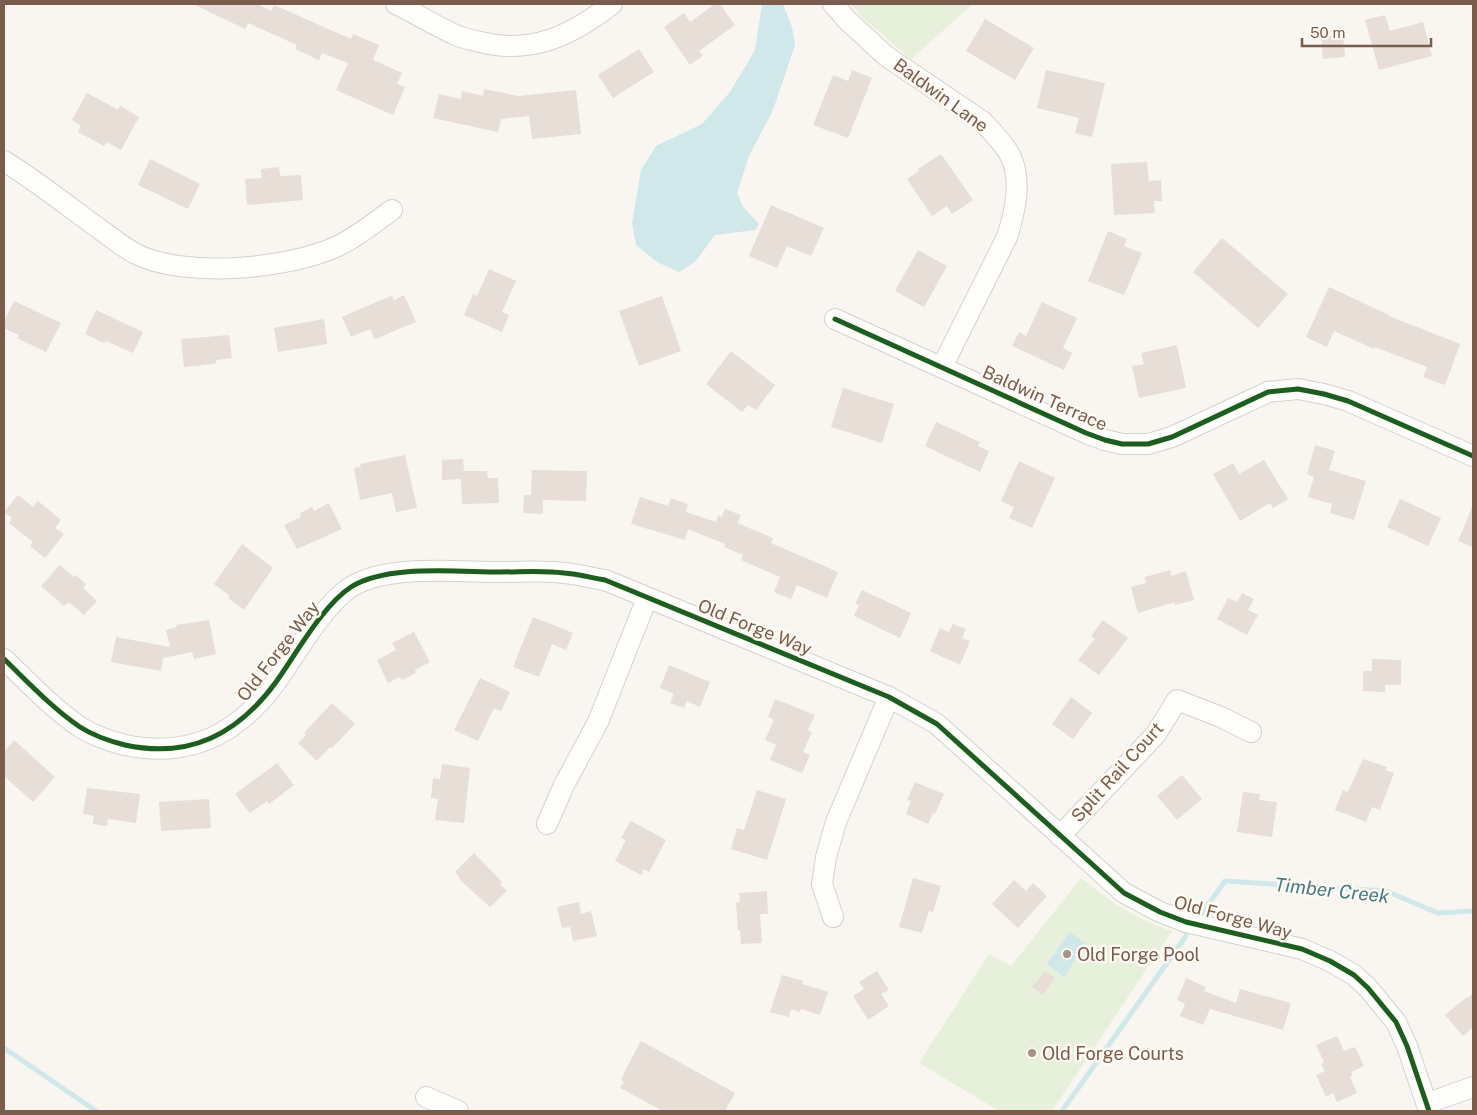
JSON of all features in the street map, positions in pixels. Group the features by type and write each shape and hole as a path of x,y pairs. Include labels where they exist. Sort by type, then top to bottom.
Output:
{"street":[{"path":"396,4 459,36 492,44 524,46 555,39 588,22 612,4"},
{"name":"Baldwin Lane","path":"833,4 847,20 886,56 982,121 1011,158 1016,177 1014,216 1007,237 942,367"},
{"path":"4,161 124,246 148,259 176,266 217,268 296,260 319,254 340,245 392,210"},
{"name":"Baldwin Terrace","path":"835,319 1086,433 1122,444 1148,444 1172,437 1268,392 1298,389 1348,401 1473,456"},
{"name":"Old Forge Way","path":"4,659 64,714 81,728 98,737 149,748 182,747 214,737 240,721 274,684 331,605 351,587 379,576 417,571 564,573 605,580 889,697 937,724 1124,893 1160,912 1186,922 1302,949 1330,961 1354,975 1368,988 1396,1022 1407,1046 1428,1107"},
{"path":"547,824 564,785 598,722 647,598"},
{"path":"833,917 822,884 826,857 836,822 889,697"},
{"name":"Split Rail Court","path":"1060,836 1156,734 1177,700 1221,717 1251,732"},
{"path":"1428,1107 1473,1087"},
{"path":"426,1097 458,1111"}],"green space":[{"path":"851,4 973,4 911,59 862,17"},
{"path":"1081,878 1124,909 1146,921 1172,931 1052,1111 999,1111 919,1063 989,954 1011,966"}],"water":[{"path":"762,4 783,4 792,27 795,45 773,110 749,156 737,193 743,207 759,224 755,230 715,235 695,262 679,272 657,262 636,245 632,223 641,170 656,146 702,124 730,92 755,50"},
{"name":"Old Forge Pool","path":"1070,932 1086,944 1064,977 1047,964"}],"building":[{"path":"193,4 257,4 271,11 274,5 351,39 353,34 379,45 373,60 402,73 397,84 405,87 393,115 336,90 348,63 322,53 319,60 295,49 297,45 248,23 245,29"},
{"path":"715,4 720,4 735,25 699,51 703,56 690,65 664,27 684,13 690,22"},
{"path":"1385,15 1390,31 1423,22 1432,56 1379,70 1365,20"},
{"path":"985,19 1034,48 1015,80 966,51"},
{"path":"1343,35 1345,57 1323,59 1321,37"},
{"path":"639,49 654,72 613,98 598,75"},
{"path":"852,70 872,78 848,138 813,125 833,75 848,81"},
{"path":"1046,70 1105,83 1092,137 1075,133 1079,118 1037,108"},
{"path":"484,89 518,96 576,90 581,134 532,139 529,116 501,119 498,132 433,118 439,94 461,99 462,91 483,96"},
{"path":"87,93 118,110 120,106 139,117 121,150 107,142 104,146 78,132 81,126 72,120"},
{"path":"941,154 973,200 952,214 947,206 932,216 907,179 919,171 918,169"},
{"path":"150,159 200,184 188,209 138,185"},
{"path":"1147,162 1149,181 1161,180 1162,201 1154,201 1155,213 1114,215 1111,164"},
{"path":"279,167 280,176 301,175 303,200 247,205 245,179 262,178 261,169"},
{"path":"771,205 824,228 811,256 787,246 777,268 749,256"},
{"path":"1108,231 1127,239 1124,246 1142,253 1124,295 1088,281"},
{"path":"1222,238 1288,294 1258,328 1193,272"},
{"path":"918,250 947,266 924,307 895,291"},
{"path":"489,269 516,281 502,312 509,315 502,332 464,315 473,294 477,296"},
{"path":"1329,287 1389,316 1460,344 1445,385 1423,377 1427,367 1375,347 1374,349 1334,331 1327,347 1306,337"},
{"path":"404,295 416,322 375,339 370,329 351,337 342,317 392,296 394,300"},
{"path":"662,296 681,351 639,366 619,311"},
{"path":"14,301 61,323 46,352 17,338 19,335 4,328 4,321"},
{"path":"1042,302 1077,318 1063,348 1072,353 1064,370 1012,346 1019,332 1026,336"},
{"path":"96,310 143,332 133,353 85,334"},
{"path":"324,319 327,344 278,352 274,328"},
{"path":"229,335 232,358 216,360 216,363 213,364 184,367 181,339"},
{"path":"1177,345 1186,388 1139,398 1132,366 1144,364 1141,353"},
{"path":"731,351 775,385 756,410 748,405 742,412 706,384"},
{"path":"843,388 894,404 882,443 831,427"},
{"path":"936,422 980,442 978,446 989,451 980,472 925,446"},
{"path":"1315,445 1335,451 1329,470 1366,481 1354,520 1330,513 1332,504 1308,497 1314,477 1307,474"},
{"path":"405,455 417,508 396,512 392,493 360,500 354,468 361,467 360,464"},
{"path":"463,459 464,471 487,471 488,478 498,478 499,503 462,504 461,479 442,480 442,460"},
{"path":"1264,460 1288,499 1273,508 1270,503 1240,521 1213,474 1233,463 1239,474"},
{"path":"1019,461 1055,478 1032,528 1009,518 1014,507 1001,501"},
{"path":"532,470 587,471 586,501 543,500 543,514 523,513 524,495 531,495"},
{"path":"18,495 33,507 38,501 61,520 55,528 64,534 45,558 30,546 33,542 9,523 12,518 4,512"},
{"path":"640,497 668,506 671,498 688,504 686,512 716,522 718,515 722,517 725,509 741,515 737,523 773,538 771,543 838,572 827,598 797,585 791,599 774,592 780,577 741,560 743,555 724,547 725,544 688,529 685,540 631,524"},
{"path":"1400,499 1441,518 1428,546 1387,527"},
{"path":"329,503 342,529 297,549 284,525 301,517 300,513 312,507 314,511"},
{"path":"1473,505 1473,547 1458,541"},
{"path":"242,544 273,568 244,610 214,584"},
{"path":"60,565 86,584 83,588 97,601 84,615 69,602 64,606 41,586"},
{"path":"1170,570 1171,576 1186,571 1194,600 1175,605 1175,602 1138,613 1131,587 1146,583 1145,577"},
{"path":"862,590 911,613 900,638 854,616 859,605 855,604"},
{"path":"1242,593 1254,599 1248,610 1258,615 1247,635 1217,619 1228,598 1237,602"},
{"path":"533,617 573,633 566,650 552,644 539,677 513,667"},
{"path":"209,620 216,654 194,659 192,652 163,658 161,671 111,662 116,637 170,647 166,630 177,627 176,625"},
{"path":"1103,620 1128,638 1099,675 1078,660 1095,639 1091,636"},
{"path":"953,624 966,629 962,638 970,641 960,665 930,651 940,628 949,632"},
{"path":"414,632 430,662 415,670 416,673 402,680 400,677 388,683 377,660 396,650 392,643"},
{"path":"1372,659 1401,660 1401,685 1385,685 1385,692 1363,691 1363,671 1372,671"},
{"path":"669,665 710,682 700,707 687,701 684,708 670,703 674,694 660,688"},
{"path":"480,678 510,692 501,711 494,708 478,741 454,730"},
{"path":"1071,697 1092,713 1073,739 1052,724"},
{"path":"775,699 815,715 808,730 812,732 803,752 810,755 802,773 770,760 776,745 765,740 774,720 768,717"},
{"path":"332,703 355,724 317,761 298,743 306,735 304,733"},
{"path":"14,740 55,777 33,802 4,776 4,752"},
{"path":"1363,759 1387,767 1385,770 1394,773 1380,810 1372,807 1366,822 1335,810 1343,790 1348,792"},
{"path":"277,763 294,785 269,804 267,801 250,813 235,794"},
{"path":"442,764 470,768 464,823 435,820 438,799 431,798 433,778 440,779"},
{"path":"1182,775 1202,799 1177,820 1157,796"},
{"path":"915,782 944,794 928,824 906,814 911,801 907,800"},
{"path":"87,788 140,794 136,823 108,819 107,826 93,824 94,816 83,814"},
{"path":"757,790 786,799 767,860 731,849 737,828 744,830"},
{"path":"1243,792 1260,794 1259,800 1277,802 1272,837 1237,832"},
{"path":"209,799 211,828 161,831 159,802"},
{"path":"631,821 666,840 649,872 644,869 641,875 615,861 626,840 621,838"},
{"path":"474,853 502,882 500,884 507,891 490,907 459,879 455,872"},
{"path":"913,878 941,886 933,912 929,911 922,933 899,927"},
{"path":"1014,880 1026,891 1033,883 1047,896 1018,928 992,904"},
{"path":"767,891 768,914 760,914 762,943 741,944 736,903 740,902 739,893"},
{"path":"579,902 581,914 591,911 597,936 573,941 570,927 562,928 557,907"},
{"path":"877,971 889,990 881,994 889,1006 868,1020 853,996 864,989 859,982"},
{"path":"1045,971 1055,978 1043,995 1032,987"},
{"path":"782,975 803,981 802,984 828,992 820,1015 801,1009 800,1012 791,1009 789,1017 770,1012"},
{"path":"1186,978 1206,987 1204,991 1236,1003 1240,989 1291,1003 1283,1030 1210,1009 1203,1025 1180,1016 1185,1004 1177,1000"},
{"path":"1473,993 1473,1027 1463,1036 1445,1015"},
{"path":"1337,1036 1344,1051 1355,1047 1364,1066 1351,1072 1353,1076 1350,1077 1357,1093 1337,1102 1333,1093 1326,1097 1316,1075 1325,1071 1321,1064 1324,1062 1316,1045"},
{"path":"641,1041 735,1093 725,1111 663,1111 620,1088 624,1082 621,1080"}],"waterway":[{"name":"Timber Creek","path":"1203,912 1225,881 1386,891 1438,913 1473,911"},
{"name":"Timber Creek","path":"1062,1111 1186,936"},
{"name":"Timber Creek","path":"4,1048 96,1111"}],"cycle path":[{"path":"835,319 1086,433 1122,444 1148,444 1172,437 1268,392 1298,389 1348,401 1473,456"},
{"path":"4,659 50,703 85,730 102,738 125,745 171,748 191,745 211,738 246,716 276,682 310,631 330,606 351,587 366,580 384,575 423,571 548,572 574,574 605,580 889,697 937,724 1124,893 1160,912 1186,922 1302,949 1330,961 1354,975 1368,988 1396,1022 1407,1046 1429,1111"}],"place":[{"name":"Old Forge Pool","path":"1067,954"},
{"name":"Old Forge Courts","path":"1032,1053"}]}
